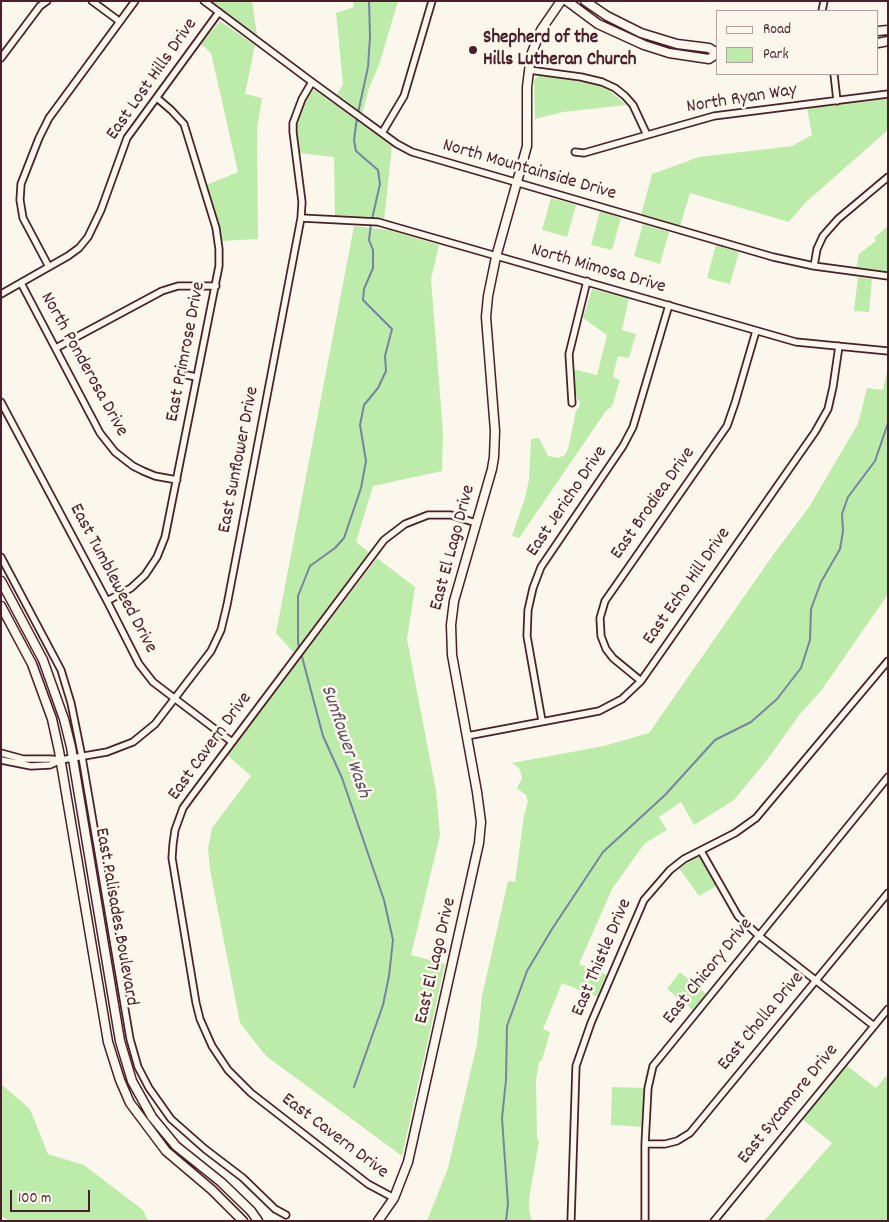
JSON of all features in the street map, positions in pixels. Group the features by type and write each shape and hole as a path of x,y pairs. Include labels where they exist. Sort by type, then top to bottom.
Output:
{"street":[{"path":"1,58 40,6 47,1"},
{"path":"92,1 119,21"},
{"path":"49,267 23,218 20,200 21,184 49,118 135,1"},
{"name":"North Mountainside Drive","path":"204,1 382,133 412,152 772,257 814,266 888,276"},
{"path":"382,133 397,110 407,88 432,1"},
{"name":"East El Lago Drive","path":"378,1221 394,1198 408,1162 479,843 481,822 452,655 451,625 454,601 492,469 495,431 486,317 488,296 496,257 518,184 527,146 527,87 531,55 537,38 560,1"},
{"path":"567,1 598,24 644,45 675,54 709,59 716,55"},
{"path":"584,1 607,16 641,33 677,44 710,48 716,52"},
{"name":"East Lost Hills Drive","path":"1,294 74,252 88,237 101,210 127,138 219,12"},
{"path":"529,70 581,76 615,88 632,105 647,135"},
{"path":"834,75 837,101"},
{"name":"East Sunflower Drive","path":"61,760 107,752 133,742 155,724 211,651 221,630 301,218 301,194 293,132 302,99 312,82"},
{"name":"North Ryan Way","path":"575,152 584,153 714,116 888,94"},
{"name":"East Primrose Drive","path":"107,601 131,588 145,575 158,557 178,480 196,377 219,266 216,228 184,124 172,110 156,98"},
{"path":"814,266 817,249 823,236 838,219 888,177"},
{"name":"North Mimosa Drive","path":"301,218 378,222 796,342 888,351"},
{"path":"572,403 568,354 587,282"},
{"name":"North Ponderosa Drive","path":"21,283 100,433 115,452 143,472 178,480"},
{"path":"56,348 162,291 178,286 216,286"},
{"name":"East Jericho Drive","path":"542,722 527,636 528,610 533,588 541,567 623,446 633,427 669,305"},
{"name":"East Brodiea Drive","path":"641,681 613,658 606,648 601,636 600,618 605,601 727,426 756,331"},
{"name":"East Echo Hill Drive","path":"467,736 599,711 622,699 641,681 815,432 828,409 839,346"},
{"path":"187,375 196,377"},
{"name":"East Tumbleweed Drive","path":"1,402 139,664 153,682 232,742"},
{"name":"East Cavern Drive","path":"394,1198 368,1184 251,1093 228,1070 212,1046 200,1019 196,1002 172,858 173,844 175,830 183,808 384,540 405,524 428,515 451,515 476,522"},
{"path":"1,557 61,670 71,703 130,1039 138,1067 149,1088 171,1119 205,1149 243,1178 275,1209 286,1215"},
{"name":"East Palisades Boulevard","path":"1,581 43,660 64,719 120,1041 132,1081 152,1117 176,1146 221,1182 251,1211 258,1221"},
{"name":"East Palisades Boulevard","path":"1,606 32,664 52,719 61,760 108,1042 120,1080 130,1103 166,1152 212,1190 243,1221"},
{"name":"East Thistle Drive","path":"571,1221 574,1081 576,1066 579,1053 644,900 670,870 684,859 735,833 756,818 888,661"},
{"path":"1,753 23,759 61,760"},
{"path":"1,760 31,766 50,765 61,760"},
{"name":"East Chicory Drive","path":"645,1221 645,1144 648,1088 653,1066 888,777"},
{"path":"701,851 738,916 759,936 874,1026"},
{"name":"East Cholla Drive","path":"645,1144 677,1142 690,1133 888,893"},
{"name":"East Sycamore Drive","path":"714,1221 888,1009"}],"green space":[{"path":"212,1 252,1 257,35 247,28"},
{"path":"353,1 398,1 362,114 344,99 336,96 343,84 336,13 354,7"},
{"path":"220,21 255,45 245,94 262,98 257,129 258,239 221,241 206,185 238,172 211,53 201,44"},
{"path":"540,75 599,85 610,91 626,105 563,112 535,119 534,80"},
{"path":"313,90 392,146 384,220 335,217 334,157 299,153 298,118 306,97"},
{"path":"888,97 888,130 805,203 789,222 690,193 680,226 641,215 652,174 699,157 792,146 812,135 807,108"},
{"path":"551,198 576,205 567,237 542,230"},
{"path":"600,211 621,218 612,250 591,245"},
{"path":"643,224 669,232 660,264 634,256"},
{"path":"354,226 389,230 439,245 431,279 443,433 442,471 373,486 356,542 370,553 295,654 276,633"},
{"path":"888,226 888,272 856,269 859,254 876,241 874,238"},
{"path":"716,245 739,252 730,284 707,278"},
{"path":"858,277 872,279 869,312 854,311"},
{"path":"592,289 629,298 622,330 636,334 629,358 618,356 613,375 620,380 612,406 606,411 519,538 512,536 529,480 531,439 539,438 548,456 558,458 565,455 576,411 580,403 575,393 572,369 597,375 607,335 583,318"},
{"path":"888,367 888,594 821,691 800,714 767,760 734,800 694,825 681,802 659,817 667,830 645,843 612,889 579,964 607,975 598,997 562,983 543,1029 550,1032 542,1060 539,1062 536,1080 537,1137 539,1141 529,1199 532,1221 427,1221 448,1168 477,1044 482,996 508,881 515,882 524,815 528,802 526,795 517,788 522,779 520,769 512,763 604,746 649,733 773,555 809,507 858,424 867,388 883,390"},
{"path":"377,558 415,587 407,639 436,791 440,835 411,955 445,964 402,1156 266,1056 240,1023 210,870 208,848 212,828 251,776 227,755"},
{"path":"697,857 703,858 718,885 699,896 679,868"},
{"path":"680,972 706,994 693,1010 667,989"},
{"path":"846,1065 876,1088 888,1074 888,1221 764,1221 832,1143 802,1119"},
{"path":"1,1084 30,1109 48,1154 84,1165 143,1210 148,1221 10,1221 1,1216"},
{"path":"612,1087 646,1088 644,1127 611,1125"}],"waterway":[{"name":"Sunflower Wash","path":"358,113 368,67 370,37 369,1"},
{"name":"Sunflower Wash","path":"357,118 354,140 356,151 378,170 380,184 372,219"},
{"name":"Sunflower Wash","path":"299,648 298,596 310,566 335,548 344,538 361,488 366,461 360,425 364,405 378,388 386,371 385,356 392,329 363,300 364,289 373,268 373,250 369,240 371,224"},
{"path":"506,1221 508,1204 502,1118 506,1080 507,1026 527,971 552,929 603,852 665,795 715,740 751,722 777,699 801,668 810,640 811,609 821,582 840,549 843,531 842,514 848,497 875,461 888,423"},
{"name":"Sunflower Wash","path":"301,653 323,736 342,778 384,900 393,940 389,976 383,1005 354,1087"}],"place":[{"name":"Shepherd of the Hills Lutheran Church","path":"473,50"}]}
